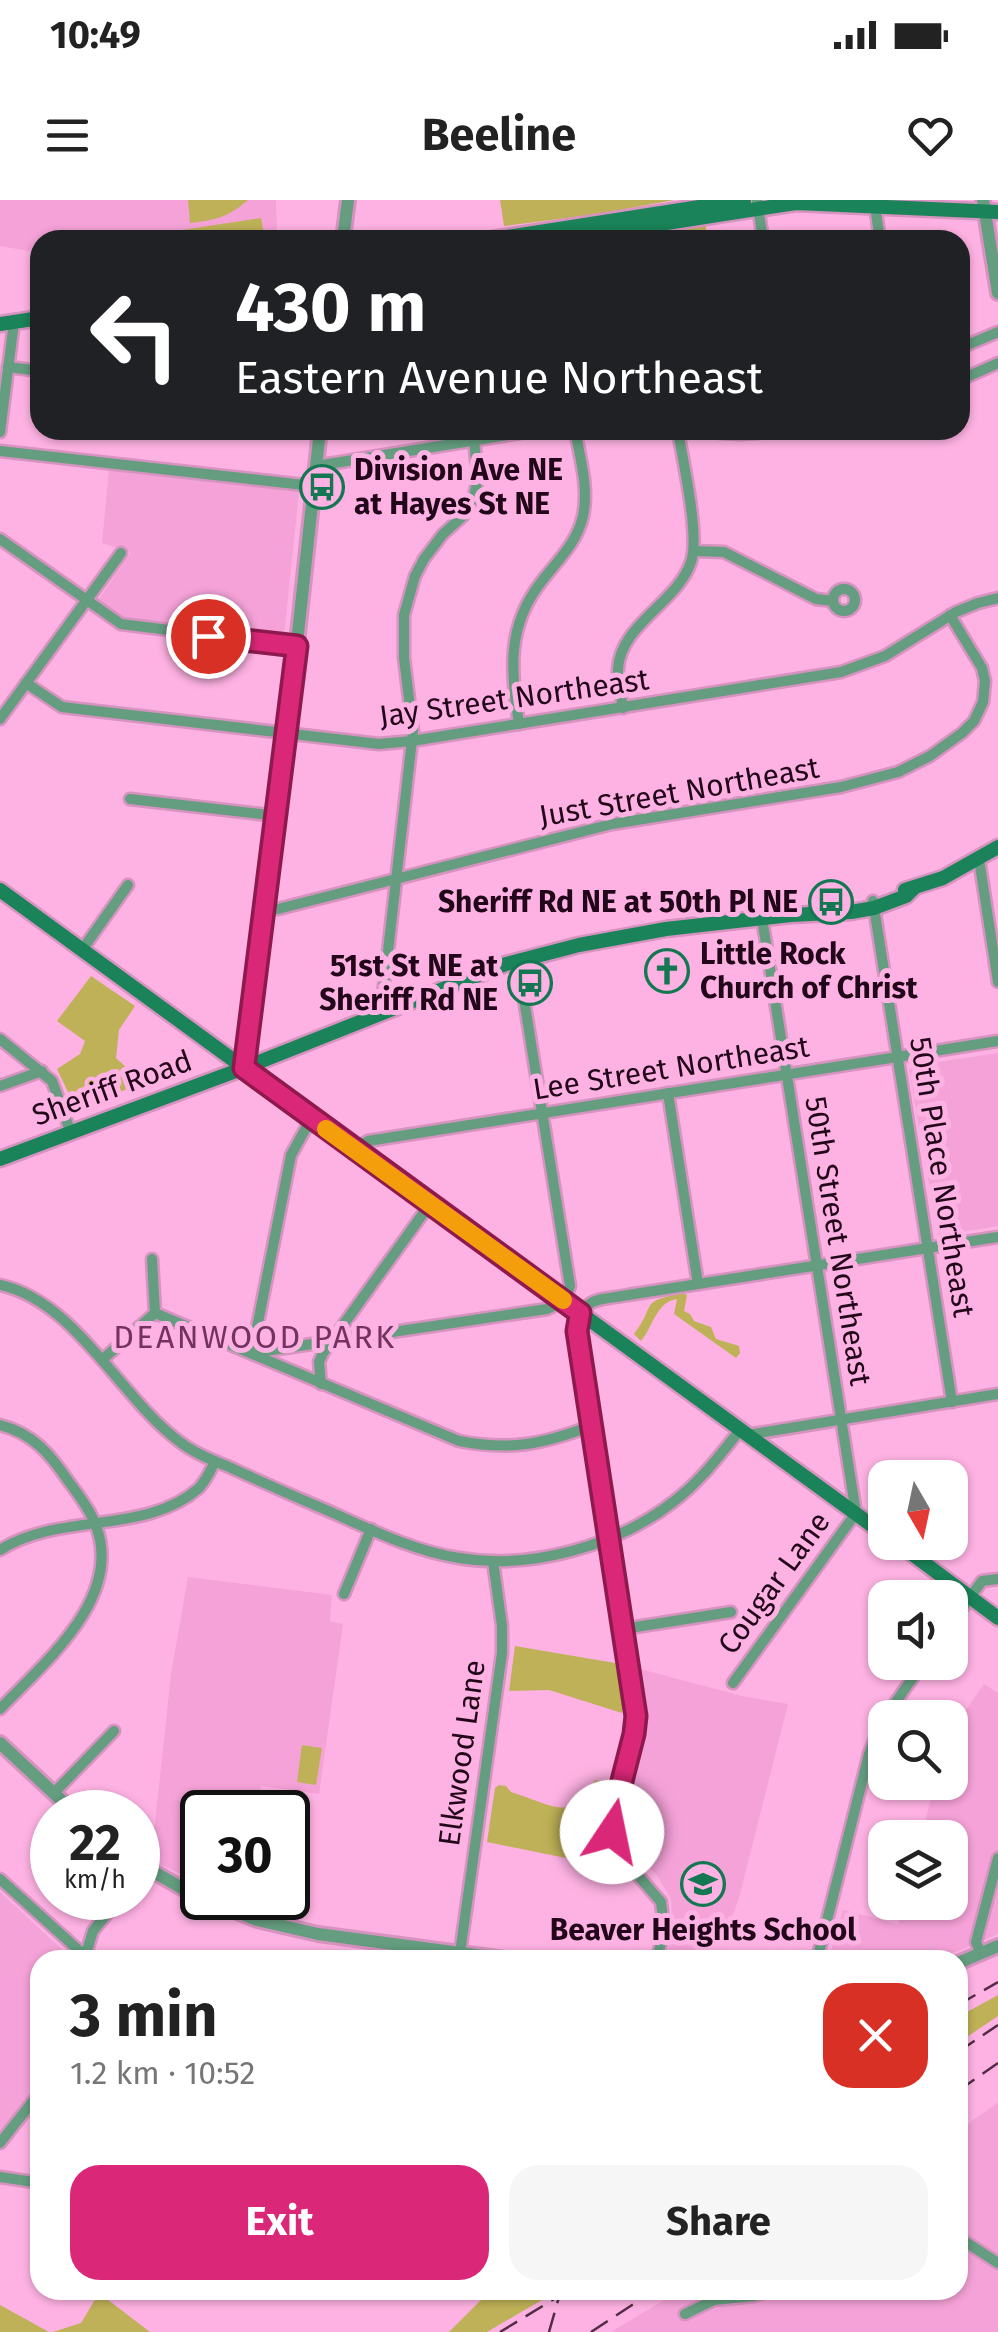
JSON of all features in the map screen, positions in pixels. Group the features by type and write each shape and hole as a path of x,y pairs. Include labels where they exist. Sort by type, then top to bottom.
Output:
{"main road":[{"path":"570,230 744,200"},
{"path":"613,230 758,204 989,208"},
{"name":"Sheriff Road","path":"0,1159 518,962 619,937 762,918 840,914 906,896 998,847"},
{"path":"0,890 868,1522"},
{"path":"920,1560 998,1618"}],"street":[{"path":"344,230 348,200"},
{"path":"758,204 762,230"},
{"path":"875,206 879,230"},
{"path":"989,208 998,293"},
{"path":"0,432 8,367 7,323"},
{"path":"970,344 998,332"},
{"path":"970,375 998,362"},
{"path":"8,367 30,370"},
{"path":"244,1068 287,735 319,440"},
{"path":"316,466 474,440 478,468 474,497 463,516 442,534 424,559 404,615 403,641 413,730 381,1013"},
{"path":"520,724 512,672 516,634 534,592 570,547 584,513 578,440"},
{"path":"623,708 618,674 622,650 680,584 694,550 678,440"},
{"path":"0,450 313,486"},
{"path":"0,539 109,618 128,626 297,646"},
{"path":"694,550 724,552 816,599 833,602"},
{"path":"0,719 121,553"},
{"name":"Jay Street Northeast","path":"26,682 62,707 366,744 412,741 848,670 894,652 950,615 998,598"},
{"name":"Just Street Northeast","path":"265,909 612,824 841,788 909,767 962,733 974,721 983,702 982,668 950,615"},
{"path":"130,799 277,816"},
{"path":"979,859 998,982"},
{"path":"82,950 128,885"},
{"name":"50th Place Northeast","path":"873,904 952,1402"},
{"name":"50th Street Northeast","path":"762,918 856,1513"},
{"path":"252,1353 547,1309 564,1301 570,1286 518,962"},
{"path":"0,1039 55,1086 71,1133"},
{"name":"Lee Street Northeast","path":"355,1149 368,1141 998,1041"},
{"path":"0,1086 42,1071"},
{"path":"668,1094 698,1284"},
{"path":"252,1353 292,1155 311,1119"},
{"path":"321,1384 319,1362 430,1204"},
{"path":"659,1950 664,1930 662,1902 622,1857 612,1832 636,1716 577,1331 580,1313 591,1302 998,1236"},
{"path":"152,1259 155,1313"},
{"path":"0,1285 24,1292 47,1306 177,1441 216,1462 371,1528 430,1552 460,1559 493,1561 556,1555 609,1539 674,1502 743,1432 998,1394"},
{"path":"155,1313 459,1441 525,1446 591,1426"},
{"path":"102,1360 155,1313"},
{"path":"0,1425 14,1428 54,1459 95,1523 102,1568 92,1598 70,1632 0,1708"},
{"path":"0,1550 35,1533 151,1513 172,1505 197,1489 216,1462"},
{"name":"Cougar Lane","path":"733,1683 856,1513"},
{"path":"344,1594 371,1528"},
{"name":"Elkwood Lane","path":"460,1950 502,1652 493,1561"},
{"path":"968,1600 982,1581 998,1579"},
{"path":"623,1629 731,1612"},
{"path":"820,1950 869,1754 882,1721 911,1680"},
{"path":"57,1790 114,1731"},
{"path":"0,1742 51,1790"},
{"path":"981,1954 976,1942 998,1858"},
{"path":"0,1879 75,1950"},
{"path":"160,1879 257,1920 318,1934 438,1950"},
{"path":"87,1950 93,1931 102,1920"},
{"path":"968,1959 998,1946"},
{"path":"0,2143 30,2105"},
{"path":"0,2177 30,2182"},
{"path":"968,2244 998,2263"},
{"path":"685,2314 714,2300"}],"shaded area":[{"path":"0,200 276,200 277,230 30,230 30,251 0,246"},
{"path":"188,200 248,200 221,217 190,223"},
{"path":"500,200 674,200 504,226"},
{"path":"261,218 263,230 182,230"},
{"path":"109,470 299,492 284,636 123,617 98,600 131,552 102,543"},
{"path":"91,976 135,1006 119,1030 116,1058 143,1083 76,1109 57,1069 80,1054 85,1041 57,1021"},
{"path":"998,1053 998,1226 938,1236 909,1070 911,1066"},
{"path":"684,1293 684,1311 694,1321 711,1327 716,1339 739,1346 736,1358 674,1314 677,1299 664,1305 641,1341 634,1334 650,1305"},
{"path":"188,1577 332,1595 330,1621 343,1624 319,1794 261,1786 260,1790 180,1790 180,1874 160,1864 159,1790 171,1674"},
{"path":"515,1646 615,1663 622,1713 549,1690 509,1691"},
{"path":"640,1669 788,1704 739,1898 730,1923 716,1933 714,1950 668,1950 673,1930 671,1899 657,1875 628,1847 621,1834 647,1716"},
{"path":"984,1684 998,1693 998,1934 961,1950 831,1950 843,1910 868,1916 868,1920 898,1924 899,1920 968,1920 968,1820 925,1820 931,1800 968,1800 968,1707"},
{"path":"302,1745 322,1748 316,1785 297,1782"},
{"path":"595,1780 607,1783 599,1842 579,1846 566,1858 487,1842 495,1788 499,1785 549,1805 570,1807 579,1803"},
{"path":"0,1892 63,1950 30,1950 30,2091 0,2130"},
{"path":"998,1995 998,2016 968,2036 968,2012"},
{"path":"998,2103 998,2332 611,2332 664,2300 968,2300 970,2122"},
{"path":"95,2300 108,2300 150,2332 53,2332 81,2323"},
{"path":"481,2300 542,2300 487,2332 449,2332"},
{"path":"0,2305 49,2332 0,2332"}],"railway":[{"path":"968,1999 998,1982"},
{"path":"968,2045 998,2025"},
{"path":"968,2084 998,2063"},
{"path":"500,2332 553,2300"},
{"path":"549,2332 558,2300"},
{"path":"591,2332 640,2300"}],"slow traffic":[{"path":"326,1129 563,1300"}],"place":[{"name":"Division Ave NE at Hayes St NE","path":"322,487"},
{"name":"Sheriff Rd NE at 50th Pl NE","path":"831,902"},
{"name":"Little Rock Church of Christ","path":"667,971"},
{"name":"51st St NE at Sheriff Rd NE","path":"530,983"},
{"name":"Beaver Heights School","path":"703,1884"}],"district":[{"name":"DEANWOOD PARK","path":"255,1337"}],"route":[{"path":"208,636 297,646 244,1068 580,1313 577,1331 636,1716 612,1832"}]}
